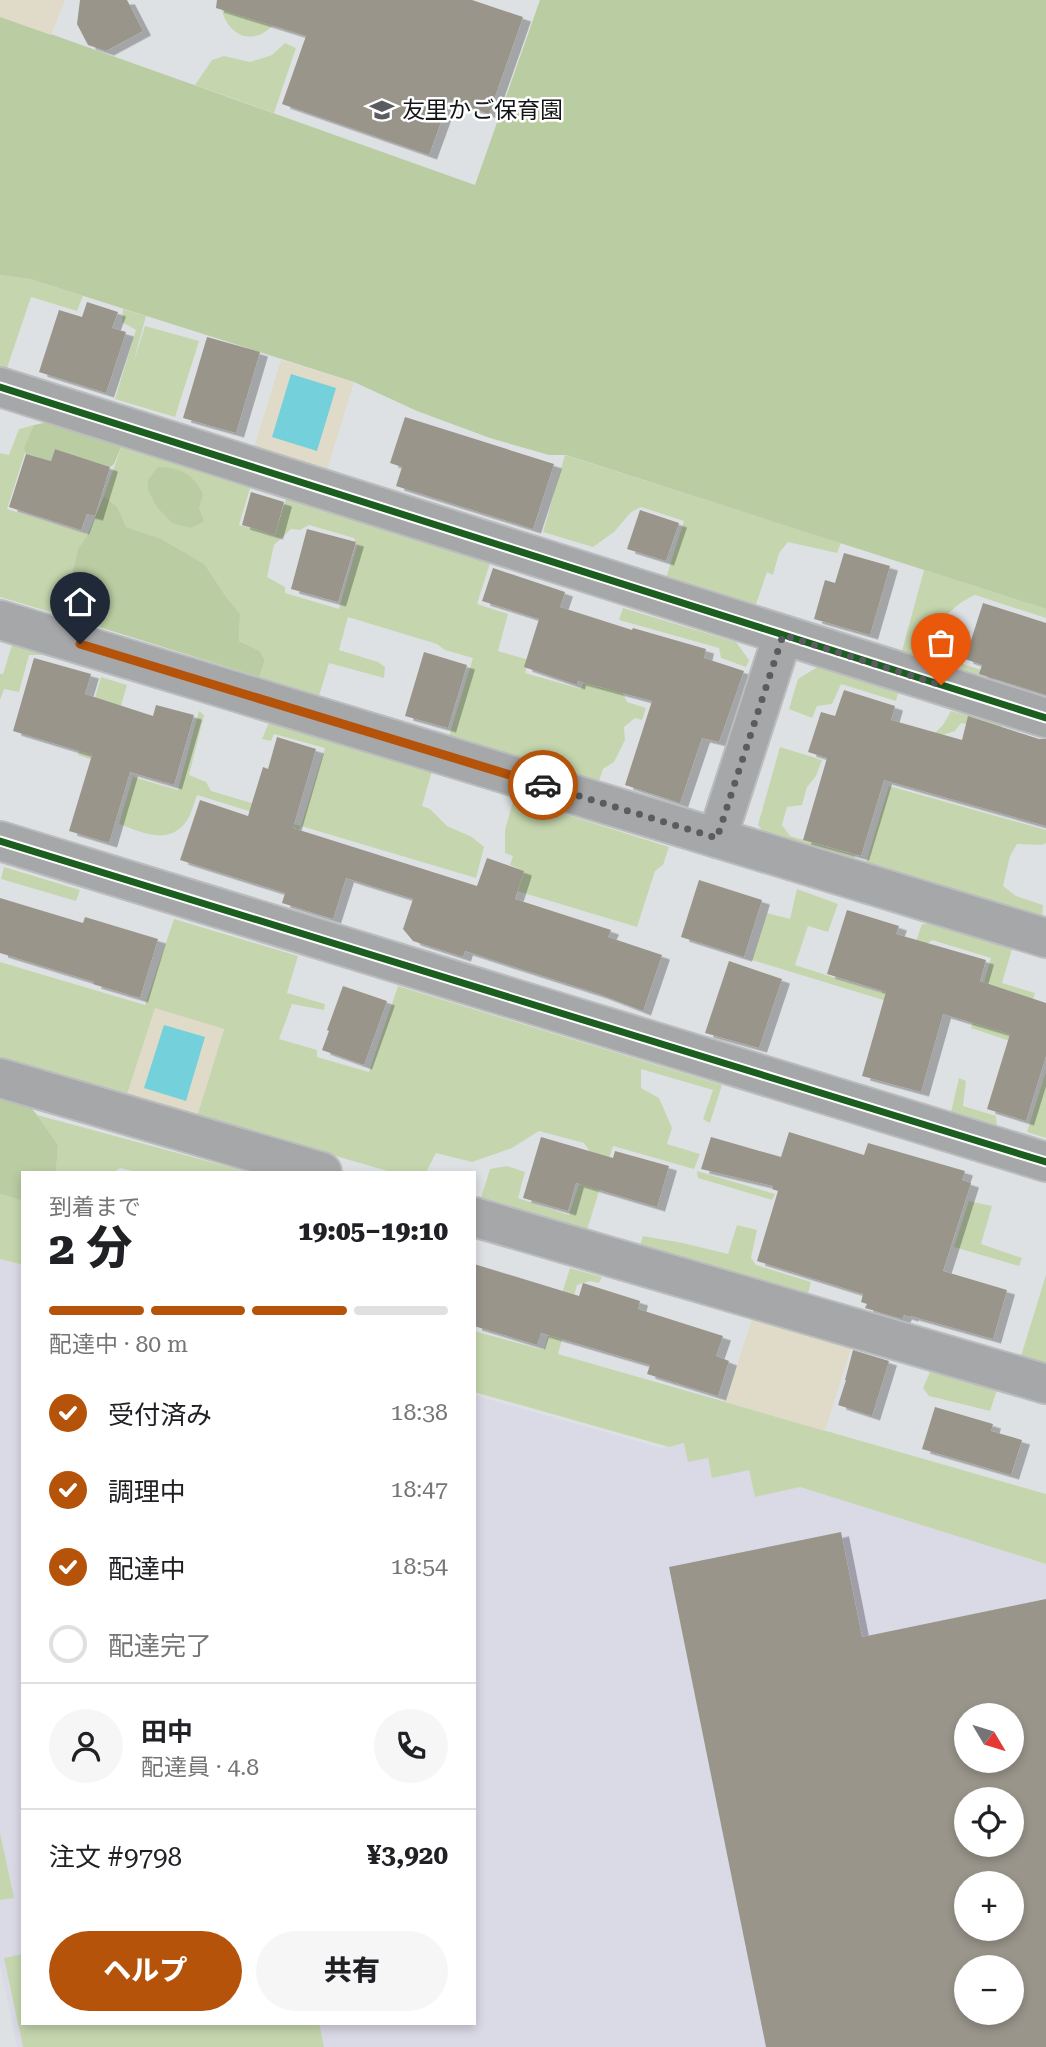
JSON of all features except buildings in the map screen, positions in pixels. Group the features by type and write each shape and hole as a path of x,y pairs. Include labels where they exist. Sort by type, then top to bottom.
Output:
{"street":[{"path":"0,387 1046,719"},
{"path":"0,620 1046,938"},
{"path":"717,838 783,635"},
{"path":"0,841 1046,1162"},
{"path":"0,1078 319,1171"},
{"path":"476,1218 1046,1384"}],"shaded area":[{"path":"0,1259 21,1265 21,2025 476,2025 476,1396 661,1448 685,1443 708,1457 749,1470 755,1497 800,1487 1046,1564 1046,2047 17,2047 0,1965"}],"green space":[{"path":"221,0 273,26 251,37 237,33 223,15"},
{"path":"540,0 1046,0 1046,609 566,455 549,455 490,438 417,411 354,382 30,279 0,275 0,16 475,185"},
{"path":"285,43 296,48 274,113 195,85 212,60 224,56 250,62 272,55"},
{"path":"0,275 30,279 83,296 77,311 31,297 7,368 0,366"},
{"path":"123,309 146,316 133,364 145,326 199,341 175,417 115,399 136,330 122,322"},
{"path":"48,422 122,445 114,464 110,467 55,449 51,461 26,454 24,448 34,425"},
{"path":"34,425 7,509 88,534 78,549 63,610 67,617 0,597 0,453 9,455 19,429"},
{"path":"122,445 251,485 239,525 275,534 286,499 373,524 490,563 477,604 508,614 498,651 529,660 525,673 581,689 598,640 627,702 646,708 642,720 635,718 624,727 625,740 614,762 603,769 597,787 448,740 473,658 445,650 437,644 348,617 339,650 378,662 385,667 384,678 329,663 319,696 258,677 265,660 260,651 239,641 240,614 224,594 159,538 126,527 116,507 104,496","holes":["309,525 354,538 357,546 339,609 285,593 285,587 267,577 274,545 291,529 300,530"]},
{"path":"565,455 841,543 837,553 788,542 779,553 773,575 767,572 755,607 666,578 684,521 641,507 631,512 614,532 593,547 543,532"},
{"path":"158,467 179,470 195,481 203,494 199,508 204,521 191,528 172,523 157,507 148,490 148,480"},
{"path":"104,496 117,507 126,527 159,538 204,564 240,614 239,641 260,651 265,660 259,677 67,617 63,610 78,549 88,534"},
{"path":"924,570 1046,609 1046,618 975,595 958,605 944,619 936,636 936,655 996,675 994,679 902,651"},
{"path":"623,608 736,642 749,660 746,667 721,658 719,648 619,620"},
{"path":"13,642 42,649 41,655 29,655 19,692 4,689 0,700 0,674 3,674"},
{"path":"819,666 898,693 896,701 841,684 832,704 817,706 812,718 789,709 798,679"},
{"path":"101,677 127,685 108,751 116,768 78,755"},
{"path":"199,711 204,715 189,775 206,782 211,791 275,810 277,820 301,826 292,847 262,815 197,795 186,822 171,834 154,835 119,824 133,777 178,790"},
{"path":"951,711 1002,724 999,732 961,723 955,731 940,736 935,733"},
{"path":"270,720 432,771 422,806 430,809 447,826 472,837 484,847 476,878 301,826 325,748 274,734 271,741 262,739"},
{"path":"780,747 822,760 816,776 807,787 802,805 787,807 782,825 790,836 855,855 854,865 770,840 758,825"},
{"path":"889,786 1046,830 1046,843 1042,845 1017,844 1010,856 1003,886 1016,896 1043,905 1042,919 865,867"},
{"path":"514,798 669,847 663,865 655,871 637,927 517,891 524,871 510,865 513,856 505,853 505,830"},
{"path":"4,867 80,890 76,901 1,879"},
{"path":"797,889 838,904 828,932 808,926 795,965 882,993 896,947 913,950 922,924 936,924 1012,949 1002,983 1035,993 1019,1044 971,1028 991,958 932,940 922,948 903,1006 752,960 767,913 790,919"},
{"path":"174,919 298,956 287,993 325,1004 324,1010 292,1004 279,1039 317,1050 317,1057 369,1072 398,986 722,1085 710,1123 703,1119 713,1090 641,1069 641,1088 659,1098 672,1128 667,1144 700,1154 694,1169 613,1146 587,1230 481,1198 490,1169 507,1166 525,1172 518,1198 569,1215 590,1152 584,1143 539,1131 512,1148 472,1162 436,1153 427,1171 388,1171 197,1116 224,1029 155,1009 127,1095 0,1058 0,962 145,1005"},
{"path":"1046,1072 1046,1138 1027,1132"},
{"path":"959,1078 966,1081 963,1106 996,1116 997,1127 951,1112"},
{"path":"0,1096 28,1104 58,1145 56,1171 21,1171 21,1200 0,1194"},
{"path":"37,1115 244,1171 133,1171 120,1168 116,1171 56,1171 58,1145"},
{"path":"697,1171 775,1194 772,1200 698,1178"},
{"path":"0,1194 21,1200 21,1264 0,1259"},
{"path":"969,1201 992,1206 981,1244 1022,1258 1019,1266 954,1247"},
{"path":"737,1225 757,1230 751,1258 756,1265 811,1282 808,1294 640,1245 643,1236 728,1254"},
{"path":"570,1268 602,1277 599,1283 590,1281 577,1285 558,1354 1046,1494 1046,1564 800,1487 755,1497 749,1470 712,1478 708,1458 688,1462 684,1443 669,1447 476,1393 476,1332 544,1350"},
{"path":"1046,1275 1046,1364 1021,1356"},
{"path":"930,1372 998,1387 990,1411 929,1396 923,1388"},
{"path":"0,1833 14,1898 0,1900"},
{"path":"21,1954 21,2025 319,2025 324,2047 23,2047 4,1958"}],"sand":[{"path":"0,0 65,0 51,35 0,17"},
{"path":"281,360 354,382 327,470 254,448"},
{"path":"155,1008 224,1029 197,1116 127,1095"},
{"path":"753,1316 852,1345 825,1431 725,1402"}],"water":[{"path":"291,374 336,388 317,451 272,437"},
{"path":"164,1025 205,1037 186,1101 144,1088"}],"cycle path":[{"path":"0,387 1046,718"},
{"path":"0,841 1046,1162"}],"way so far":[{"path":"543,785 717,838 783,635 941,685"}],"place":[{"name":"友里かご保育園","path":"382,110"}],"route":[{"path":"80,644 543,785"}]}
